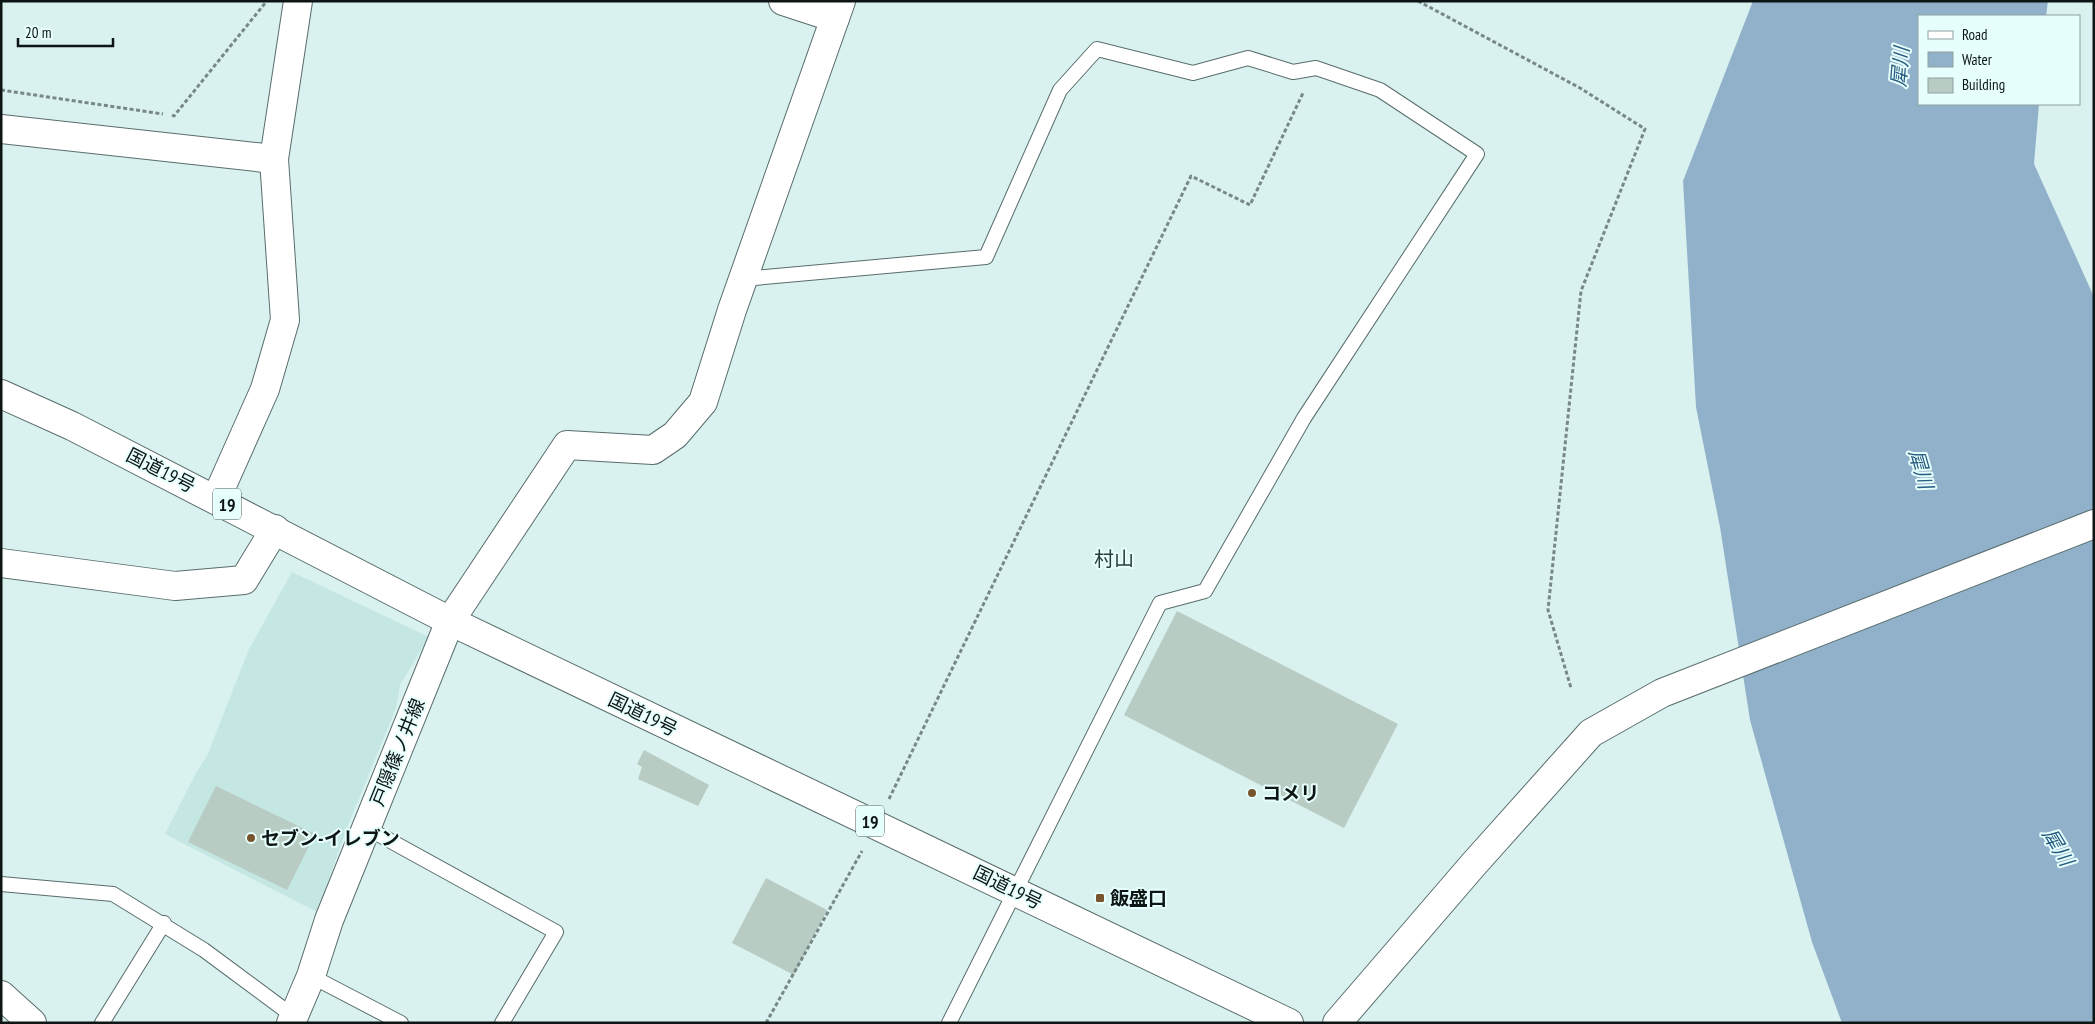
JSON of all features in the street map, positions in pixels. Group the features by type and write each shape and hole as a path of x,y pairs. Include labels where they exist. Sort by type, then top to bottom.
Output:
{"main road":[{"path":"216,499 265,389 285,320 274,159 298,1"},
{"path":"743,279 838,10 783,1"},
{"path":"1,129 274,159"},
{"name":"戸隠篠ノ井線","path":"292,1019 311,976 329,920 450,621 567,445 653,450 675,435 698,409 703,402 743,279"},
{"name":"国道19号","path":"1,394 72,426 275,529 450,621 1015,890 1289,1023"},
{"path":"1338,1023 1473,865 1591,734 1662,693 2094,524"},
{"path":"1,563 175,586 244,580 275,529"},
{"path":"1,995 32,1023"}],"lane":[{"path":"743,279 986,257 1060,90 1097,49 1193,73 1248,58 1293,72 1316,68 1380,90 1477,154 1304,418 1205,590 1160,603 949,1023"},
{"path":"367,828 556,932 502,1023"},
{"path":"1,884 113,894 204,950 292,1019"},
{"path":"102,1023 164,924"},
{"path":"311,976 401,1023"}],"path":[{"path":"1,90 174,116 267,1"},
{"path":"1418,1 1580,88 1645,129 1581,291 1548,610 1571,688"},
{"path":"766,1023 876,824 1192,176 1250,205 1316,68"}],"shaded area":[{"path":"292,572 429,637 400,685 396,708 347,828 317,912 165,834 197,771 207,756 249,649"}],"water":[{"name":"犀川","path":"1753,1 2048,1 2046,15 1918,15 1918,105 2039,105 2034,164 2094,297 2094,1023 1842,1023 1812,942 1750,720 1720,527 1696,407 1683,181"}],"building":[{"path":"1177,611 1398,724 1344,828 1124,715"},
{"path":"644,750 709,785 698,806 638,779 642,767 637,764"},
{"name":"セブン-イレブン","path":"216,786 315,834 287,890 188,842"},
{"path":"766,878 827,910 794,975 732,943"}],"place":[{"name":"コメリ","path":"1252,793"},
{"name":"セブン-イレブン","path":"251,838"},
{"name":"飯盛口","path":"1100,898"}],"district":[{"name":"村山","path":"1114,559"}]}
